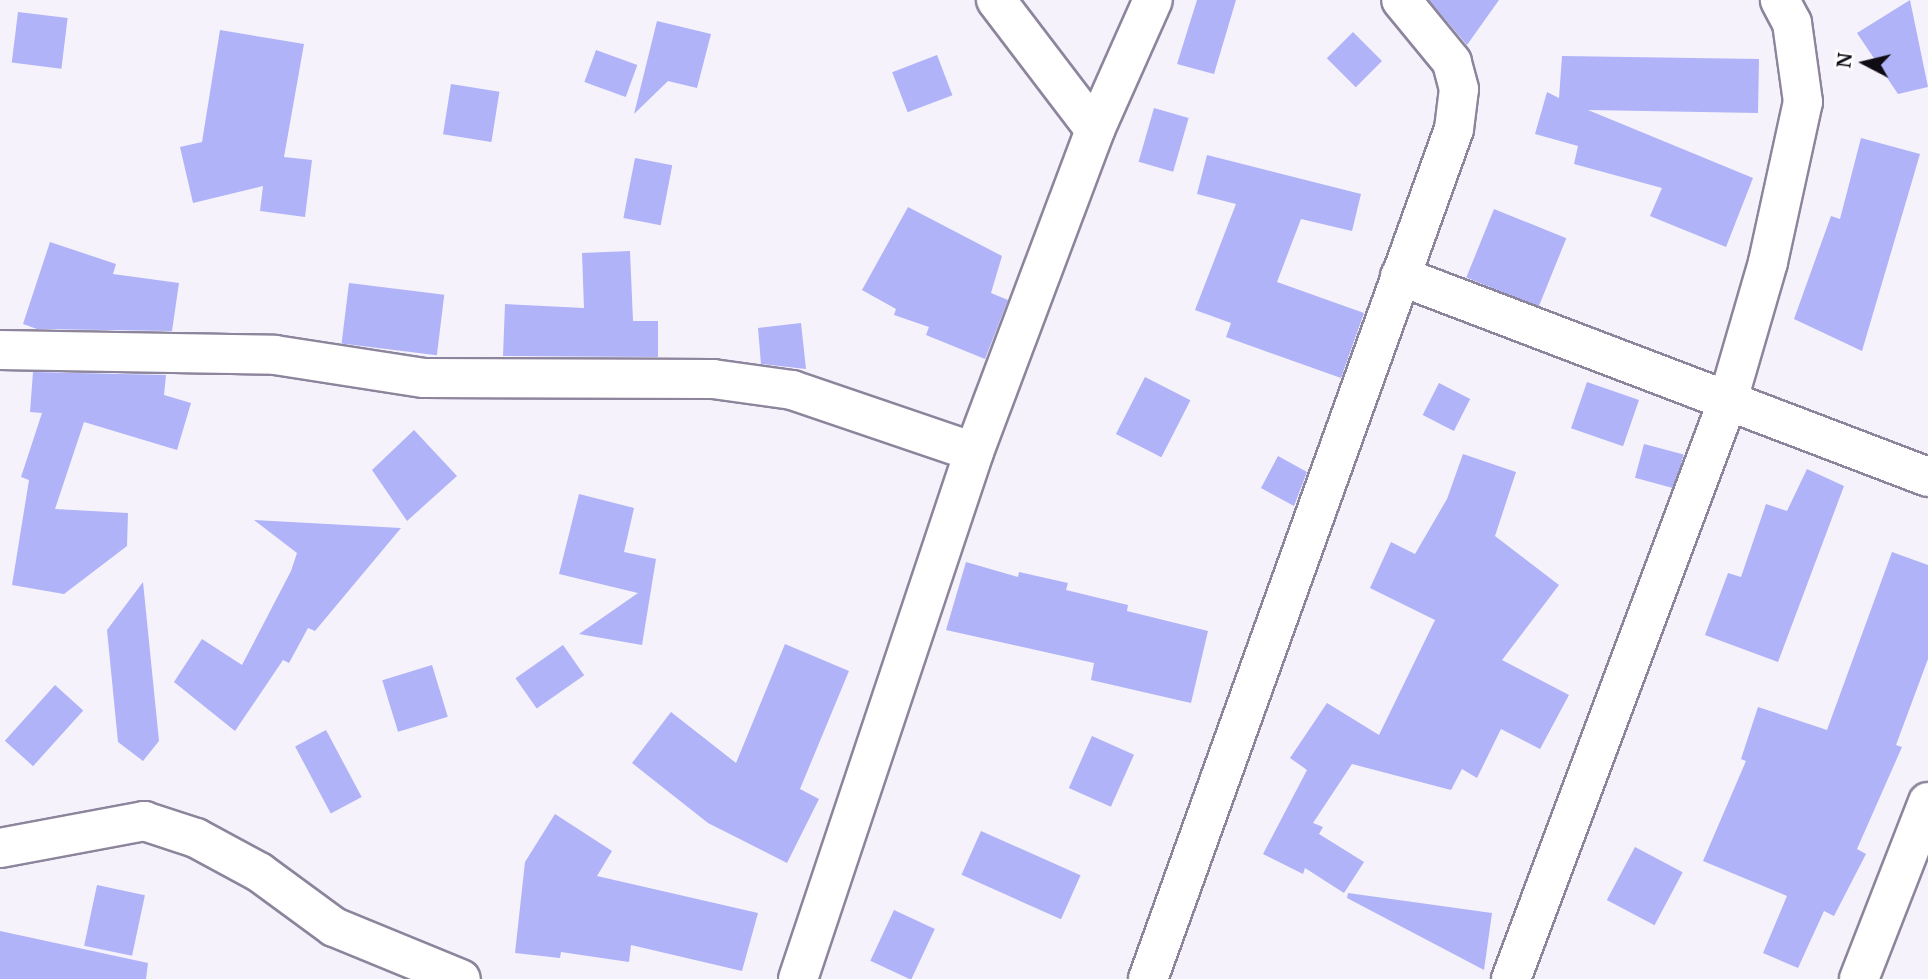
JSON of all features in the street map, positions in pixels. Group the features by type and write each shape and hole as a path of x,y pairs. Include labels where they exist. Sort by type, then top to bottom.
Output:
{"street":[{"path":"996,0 1095,130"},
{"path":"798,979 974,452 1095,130 1153,0"},
{"path":"1148,979 1454,129 1459,89 1452,62 1401,0"},
{"path":"1511,979 1728,400 1790,176 1803,102 1791,23 1780,0"},
{"path":"1400,276 1928,477"},
{"path":"0,350 275,355 424,378 713,379 792,390 974,452"},
{"path":"1859,979 1928,803"},
{"path":"0,848 144,821 196,838 260,872 334,927 461,979"}],"building":[{"path":"1197,0 1236,0 1214,74 1177,64"},
{"path":"1429,0 1499,0 1467,45"},
{"path":"1910,0 1928,87 1898,94 1857,33"},
{"path":"18,12 68,18 61,69 12,63"},
{"path":"657,21 711,34 697,88 668,81 634,114"},
{"path":"220,30 304,44 284,157 312,160 305,217 260,211 263,186 193,203 180,147 202,142"},
{"path":"1353,32 1382,61 1356,87 1327,58"},
{"path":"596,50 637,65 626,97 584,82"},
{"path":"937,55 952,95 908,112 892,72"},
{"path":"1562,56 1759,59 1758,113 1588,110 1753,178 1726,247 1650,216 1662,188 1574,164 1578,146 1535,134 1547,92 1559,98"},
{"path":"451,84 499,92 491,142 443,134"},
{"path":"1154,108 1189,118 1173,172 1139,162"},
{"path":"1861,138 1920,154 1862,351 1794,319 1831,216 1840,219"},
{"path":"1207,155 1361,194 1352,231 1301,219 1277,282 1364,313 1341,378 1226,337 1231,323 1195,310 1236,204 1197,194"},
{"path":"635,158 672,165 661,225 623,218"},
{"path":"908,207 1002,256 991,293 1008,300 985,359 926,335 929,327 894,315 896,309 862,290"},
{"path":"1494,209 1566,238 1539,307 1466,278"},
{"path":"50,242 116,264 113,274 179,283 172,331 37,329 23,324"},
{"path":"630,251 633,321 658,321 658,357 503,356 505,304 584,308 582,253"},
{"path":"349,283 444,295 437,355 342,344"},
{"path":"801,323 806,369 761,364 758,328"},
{"path":"33,372 166,375 164,395 191,403 177,450 84,422 55,509 128,513 127,546 64,594 12,585 29,480 21,477 42,413 30,412"},
{"path":"1145,377 1190,400 1161,457 1116,434"},
{"path":"1587,382 1639,400 1623,446 1571,428"},
{"path":"1439,383 1470,399 1454,431 1423,415"},
{"path":"414,430 457,476 407,521 372,470"},
{"path":"1644,444 1684,455 1675,488 1635,478"},
{"path":"1463,454 1516,472 1495,536 1559,585 1502,660 1569,695 1540,749 1501,729 1477,778 1462,769 1451,790 1352,764 1313,823 1323,827 1319,834 1364,862 1344,893 1305,868 1303,874 1263,854 1307,770 1290,758 1327,703 1379,735 1435,620 1370,588 1391,542 1415,554 1447,499"},
{"path":"1278,456 1307,472 1294,506 1261,488"},
{"path":"1807,469 1844,486 1778,662 1705,635 1728,573 1741,577 1766,504 1787,511"},
{"path":"579,494 634,508 624,552 656,559 642,645 579,634 638,593 559,574"},
{"path":"254,520 401,528 315,631 308,628 289,663 283,660 235,731 174,682 202,639 242,665 291,571 297,553"},
{"path":"1892,552 1928,565 1928,659 1896,745 1902,747 1857,849 1866,854 1834,916 1824,911 1798,968 1763,953 1787,896 1703,861 1746,761 1741,759 1758,707 1827,730"},
{"path":"966,562 1018,577 1019,572 1068,583 1066,590 1128,605 1127,611 1208,631 1191,703 1091,680 1094,663 946,630"},
{"path":"143,582 159,741 143,761 118,742 107,630"},
{"path":"785,644 849,671 800,789 819,799 787,863 708,823 632,763 671,712 736,763"},
{"path":"563,645 584,675 537,709 515,678"},
{"path":"432,665 448,717 398,732 382,680"},
{"path":"55,685 83,710 33,766 5,741"},
{"path":"326,730 362,797 331,814 295,746"},
{"path":"1092,736 1134,755 1111,807 1069,788"},
{"path":"555,814 612,851 597,876 758,913 742,971 631,945 629,962 561,952 560,958 515,953 525,862"},
{"path":"981,831 1081,875 1061,919 961,875"},
{"path":"1635,847 1683,872 1655,925 1607,900"},
{"path":"97,885 145,895 132,956 84,946"},
{"path":"1348,893 1492,913 1484,970 1347,898"},
{"path":"894,910 935,929 911,979 870,961"},
{"path":"0,931 148,963 146,979 0,979"}]}
